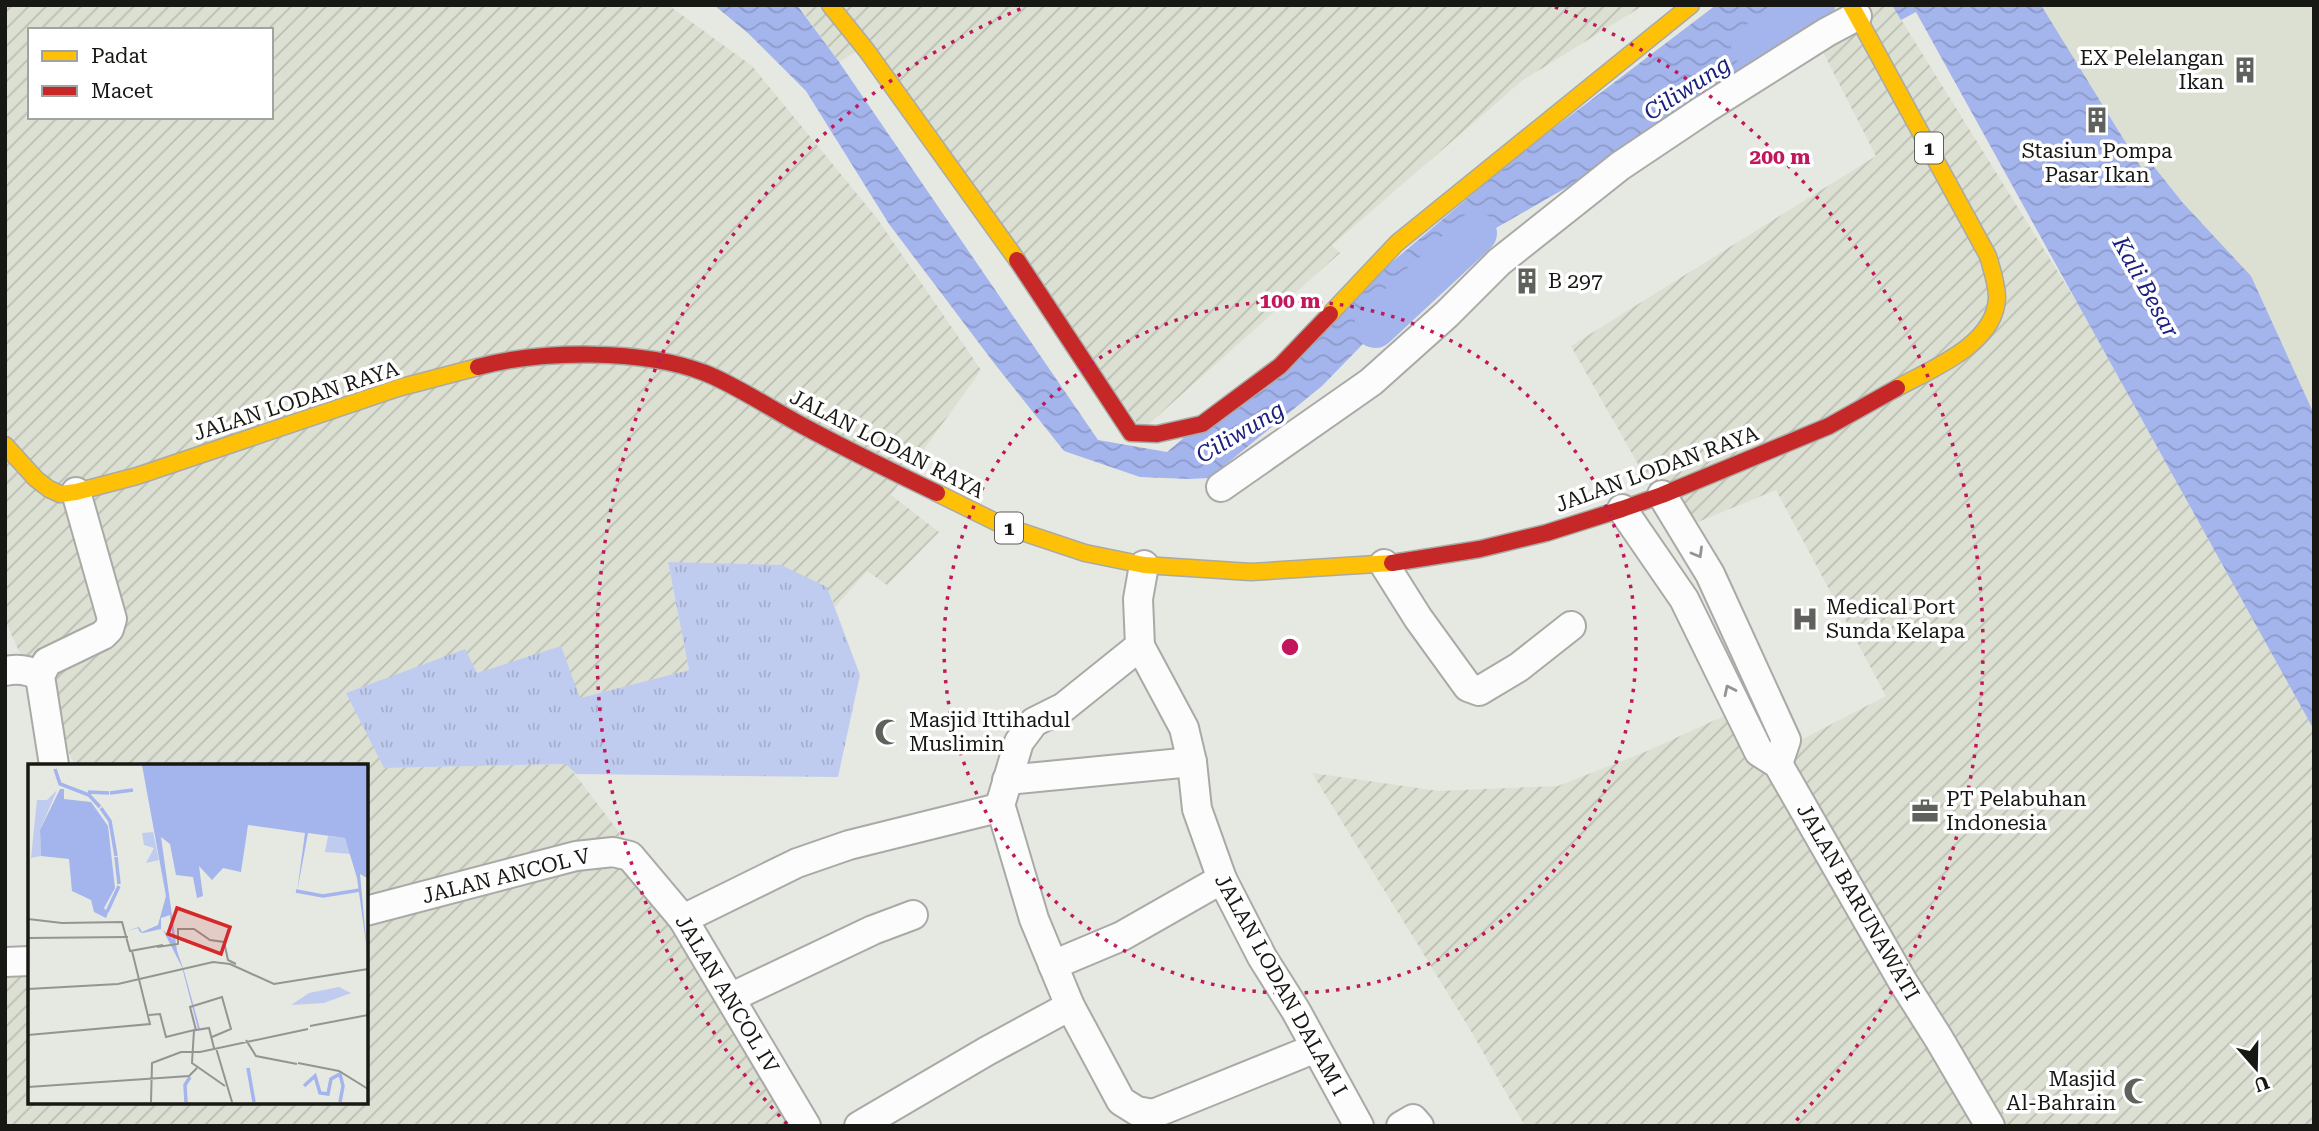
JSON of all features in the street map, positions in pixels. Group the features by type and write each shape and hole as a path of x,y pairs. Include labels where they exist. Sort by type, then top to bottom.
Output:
{"main road":[{"path":"830,5 867,51 1026,274 1131,433 1157,433 1202,424 1280,366 1397,243 1691,5"},
{"name":"JALAN LODAN RAYA","path":"5,445 36,479 49,489 60,494 76,492 137,476 398,388 504,360 621,355 686,366 705,373 838,445 1004,526 1085,553 1144,565 1251,572 1384,565 1480,549 1546,533 1662,495 1829,426 1961,353 1978,339 1991,323 1997,304 1997,282 1987,256 1854,10"}],"street":[{"path":"1221,487 1371,382 1447,314 1499,262 1620,166 1826,32 1854,10"},
{"path":"54,764 40,676 47,662 103,635 109,629 112,618 76,492"},
{"path":"1662,495 1710,574 1786,740 1778,764"},
{"name":"JALAN BARUNAWATI","path":"1622,509 1684,598 1759,752 1778,764 1903,982 1990,1126"},
{"path":"683,919 797,863 849,845 994,809 1003,792 1018,742 1034,722 1064,707 1140,646 1138,599 1144,565"},
{"path":"1384,565 1418,618 1468,687 1474,690 1479,691 1520,667 1571,626"},
{"name":"JALAN LODAN DALAM I","path":"1140,646 1184,728 1192,762 1197,809 1222,879 1262,957 1359,1126"},
{"path":"5,671 16,669 40,676"},
{"path":"1003,792 1192,762"},
{"path":"1003,792 1034,919 1070,1006 1121,1101 1155,1120 1316,1048"},
{"name":"JALAN ANCOL V","path":"368,910 595,852 630,856 642,868"},
{"name":"JALAN ANCOL IV","path":"642,868 683,919 732,997 806,1126"},
{"path":"1053,965 1122,936 1222,879"},
{"path":"732,997 873,930 913,915"},
{"path":"5,962 28,961"},
{"path":"859,1126 1070,1006"},
{"path":"1401,1126 1413,1119 1419,1126"}],"shaded area":[{"path":"5,5 668,5 752,66 876,217 981,370 891,495 939,532 887,585 867,571 835,607 827,587 668,563 689,670 580,698 384,768 567,764 644,865 798,1126 5,1126 5,963 28,964 28,1103 368,1103 368,764 74,764 32,681 5,620"},
{"path":"798,5 1644,5 1523,80 1332,245 1340,253 1142,430 868,44 839,62"},
{"path":"1799,5 1892,5 2079,306 2314,730 2314,1126 1525,1126 1471,1031 1312,773 1439,791 1558,786 1645,752 1770,695 1797,742 1886,696 1776,490 1676,531 1571,346 1876,156"},
{"path":"2041,5 2314,5 2314,414 2251,276 2183,203 2151,163 2142,169"}],"green space":[{"path":"668,562 781,565 827,587 860,675 838,777 576,774 566,764 384,768 346,693 465,649 477,673 561,646 580,698 689,670"}],"water":[{"path":"714,5 797,5 839,62 1098,440 1167,452 1520,154 1716,5 1794,5 1809,32 1583,178 1482,236 1430,275 1322,386 1209,478 1189,479 1140,477 1064,451 889,224 806,91 749,34"},
{"name":"Kali Besar","path":"1892,5 2041,5 2142,169 2151,163 2183,203 2251,276 2314,414 2314,730 1916,12 1901,20"}],"waterway":[{"name":"Ciliwung","path":"1752,46 1814,5"},
{"name":"Ciliwung","path":"1375,327 1476,233"}],"traffic: slow":[{"path":"830,5 867,51 1017,260"},
{"path":"1330,314 1397,243 1691,5"},
{"path":"1851,5 1988,256 1996,288 1994,315 1973,342 1943,364 1897,388"},
{"path":"5,445 36,479 49,489 60,494 76,492 137,476 398,388 478,367"},
{"path":"937,493 1004,526 1085,553 1144,565 1251,572 1392,563"}],"traffic: jam":[{"path":"1017,260 1131,433 1157,434 1202,424 1280,366 1330,314"},
{"path":"478,367 503,361 561,355 623,356 680,365 727,383 829,440 937,493"},
{"path":"1392,563 1480,549 1546,533 1622,509 1829,426 1897,388"}],"place":[{"name":"EX Pelelangan Ikan","path":"2245,70"},
{"name":"Stasiun Pompa Pasar Ikan","path":"2097,120"},
{"name":"B 297","path":"1527,281"},
{"name":"Medical Port Sunda Kelapa","path":"1805,619"},
{"name":"Masjid Ittihadul Muslimin","path":"888,732"},
{"name":"PT Pelabuhan Indonesia","path":"1925,811"},
{"name":"Masjid Al-Bahrain","path":"2137,1091"}]}
